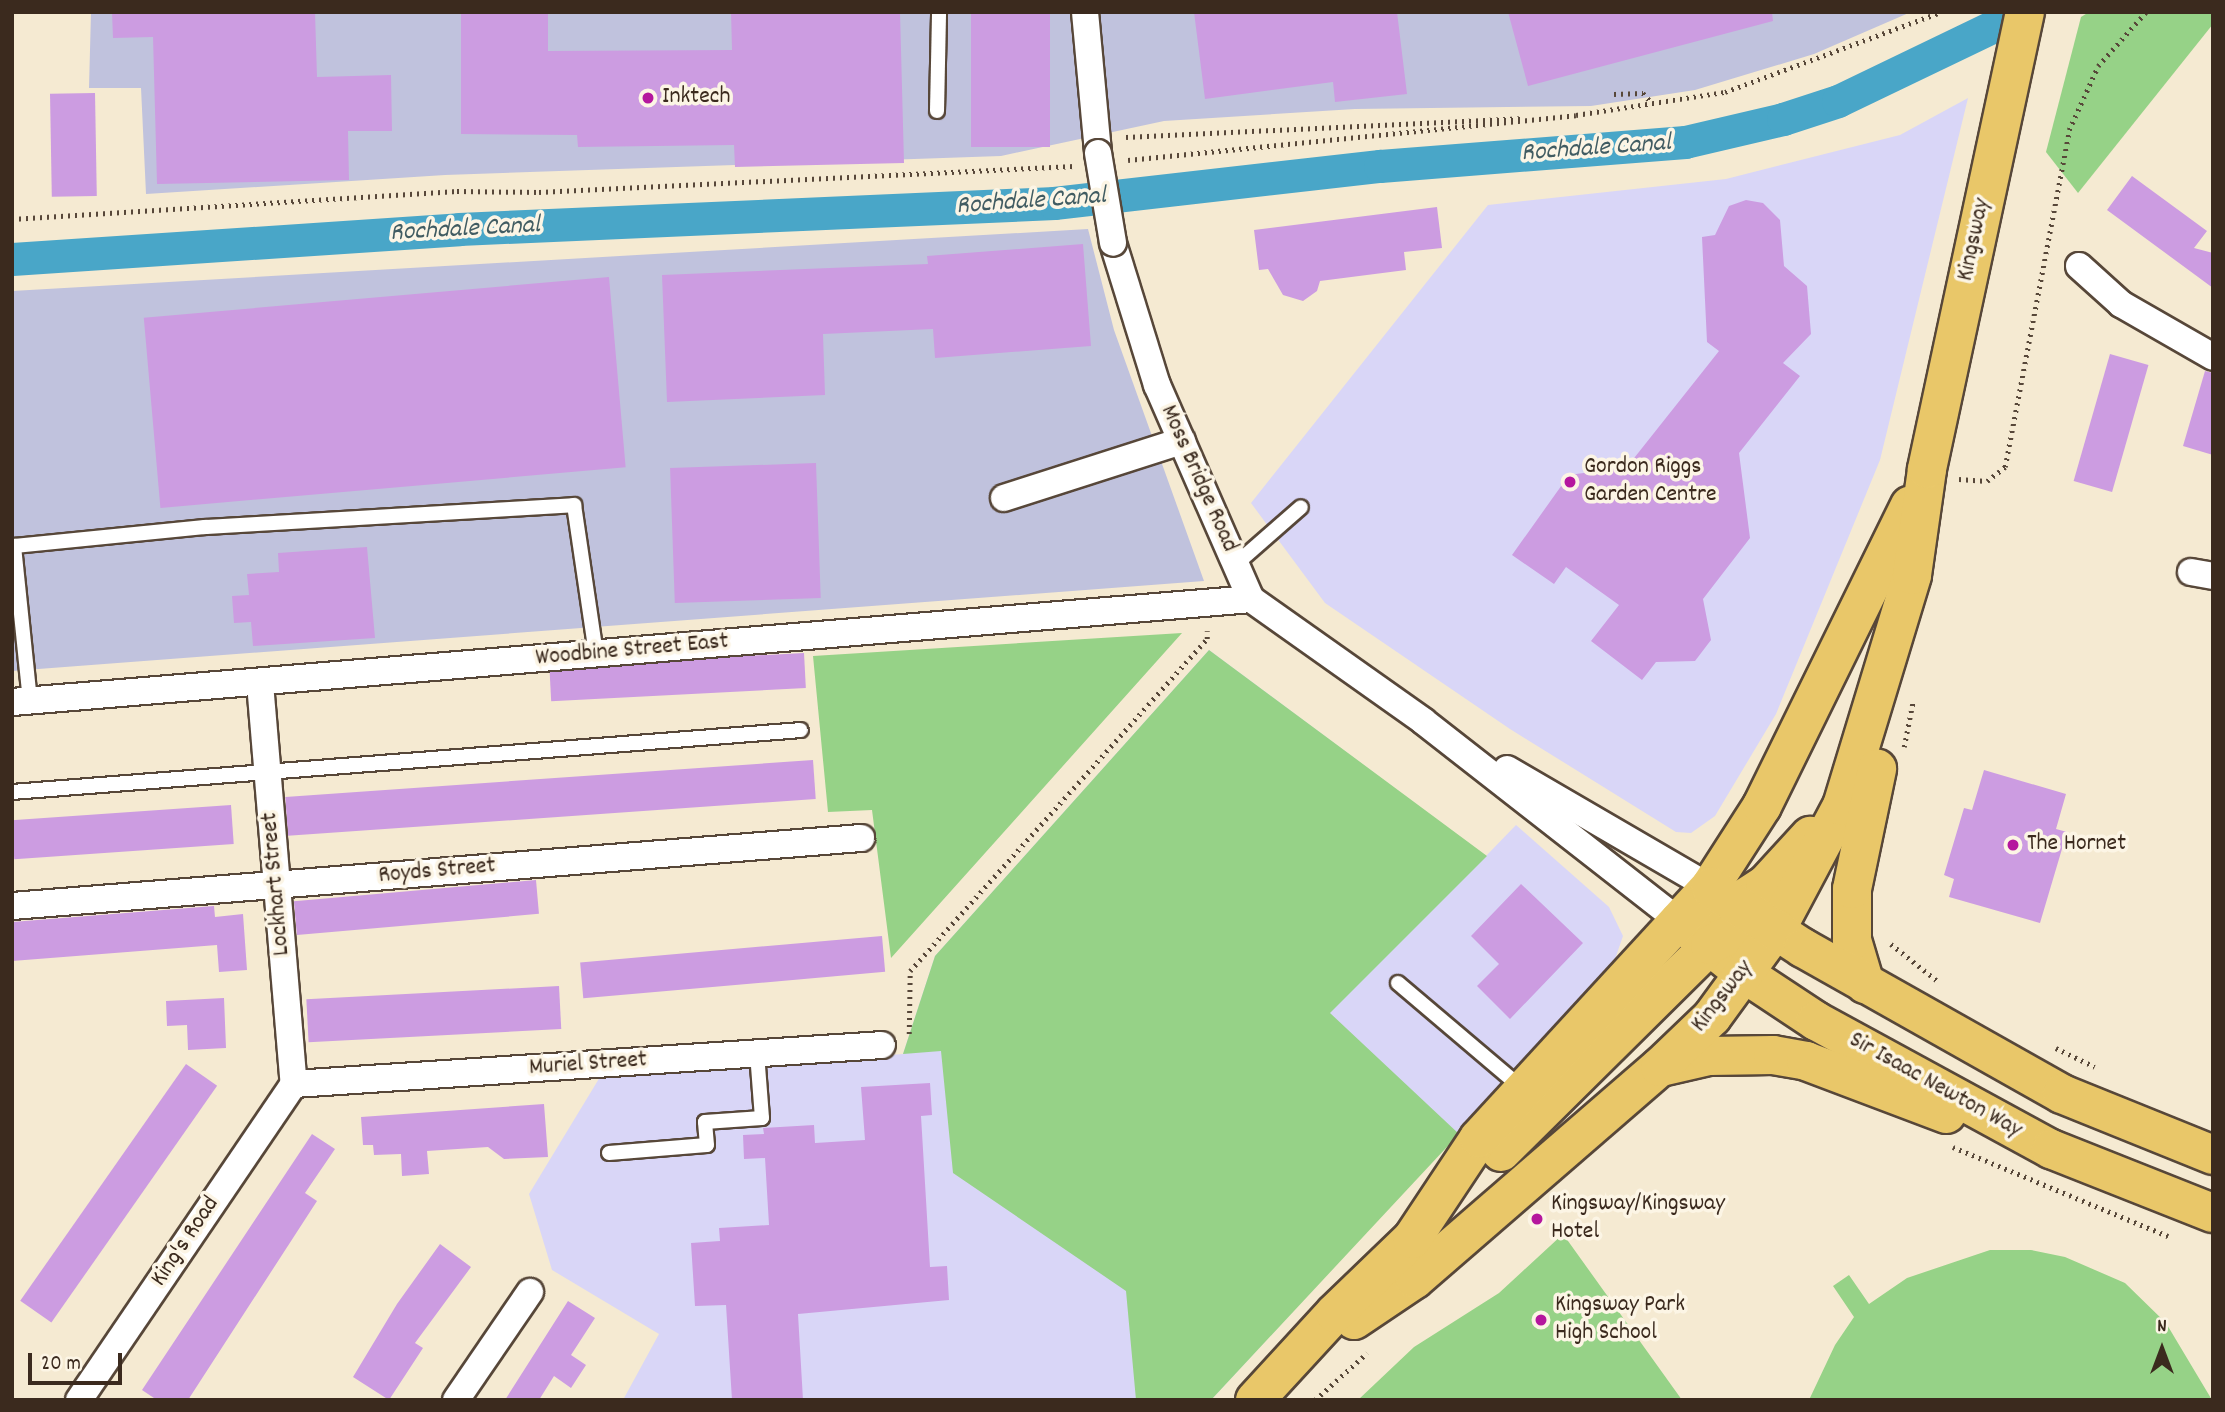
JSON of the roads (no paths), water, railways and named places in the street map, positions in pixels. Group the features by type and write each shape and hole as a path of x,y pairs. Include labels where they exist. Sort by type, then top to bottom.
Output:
{"main road":[{"name":"Kingsway","path":"1285,1366 1415,1279 1660,1067 1712,1017 1742,972 1777,928 1842,806 1912,575 1927,468 2003,104 2025,12"},
{"name":"Kingsway","path":"1255,1400 1285,1366 1412,1239 1479,1138 1679,921 1724,895 1762,806 1864,607 1927,468"},
{"path":"1866,984 1852,940 1852,889 1868,802 1899,691 1912,575"},
{"path":"1724,895 1765,885 1803,845 1856,759"},
{"path":"1724,895 1866,984 2062,1094 2213,1155"},
{"name":"Sir Isaac Newton Way","path":"1679,921 1742,972 1816,1021 2051,1149 2213,1213"},
{"path":"1412,1239 1710,945 1737,931 1777,928"},
{"path":"1660,1067 1709,1056 1749,1054 1806,1061 2051,1149"}],"street":[{"name":"Moss Bridge Road","path":"1085,12 1098,154 1113,243 1157,385 1251,599"},
{"path":"2079,266 2121,304 2213,358"},
{"path":"1004,498 1182,441"},
{"path":"1251,599 1423,721 1679,921"},
{"name":"Woodbine Street East","path":"21,702 1251,599"},
{"name":"Lockhart Street","path":"260,683 294,1084"},
{"path":"1423,721 1724,895"},
{"name":"Royds Street","path":"12,906 861,838"},
{"name":"Muriel Street","path":"294,1084 883,1045"},
{"name":"King's Road","path":"79,1400 294,1084"},
{"path":"456,1400 530,1292"}],"lane":[{"path":"937,111 939,12"},
{"path":"21,702 15,546 205,527 575,505 596,654"},
{"path":"1236,564 1301,507"},
{"path":"12,792 268,769 801,730"},
{"path":"1398,983 1524,1090"},
{"path":"609,1153 707,1145 705,1122 762,1118 757,1053"}],"waterway":[{"name":"Rochdale Canal","path":"12,259 459,229 1054,203 1380,166 1685,142 1783,119 1838,101 2023,12"}],"place":[{"name":"Inktech","path":"648,98"},
{"name":"Gordon Riggs Garden Centre","path":"1570,482"},
{"name":"The Hornet","path":"2013,845"},
{"name":"Kingsway/Kingsway Hotel","path":"1537,1219"},
{"name":"Kingsway Park High School","path":"1541,1320"}]}
